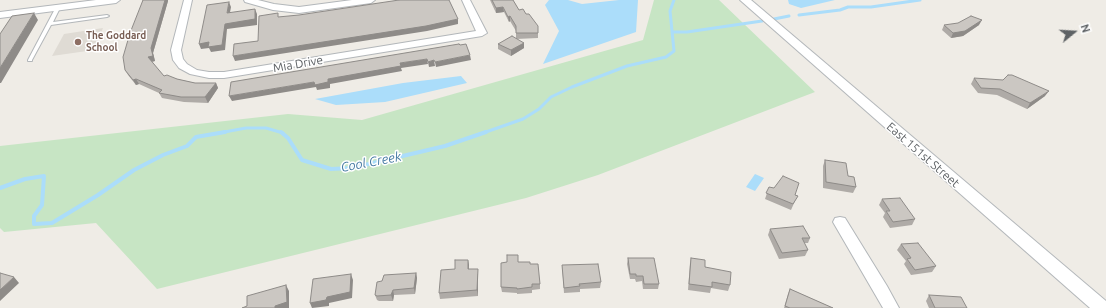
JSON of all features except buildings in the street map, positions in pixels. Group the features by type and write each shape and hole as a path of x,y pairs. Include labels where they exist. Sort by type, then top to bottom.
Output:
{"street":[{"path":"1,17 116,0"},
{"name":"Mia Drive","path":"188,0 176,50 178,60 188,69 209,75 240,74 482,33 466,0"},
{"path":"248,0 273,7 305,10 371,0"},
{"name":"East 151st Street","path":"745,0 1102,308"},
{"path":"840,222 882,290 891,308"}],"lane":[{"path":"30,60 58,8"},
{"path":"49,24 107,16"}],"shaded area":[{"name":"The Goddard School","path":"103,28 94,50 52,56 64,34"}],"green space":[{"path":"654,0 719,0 815,92 598,175 526,198 157,289 96,223 4,232 0,228 0,146 288,114 362,120 643,40"}],"water":[{"path":"549,0 568,0 582,4 619,0 638,0 636,32 543,64 559,31 545,5"},
{"path":"788,0 835,0 801,8 789,4"},
{"path":"461,76 467,83 385,102 336,105 315,99 403,83"},
{"path":"755,174 764,178 755,191 746,187"}],"waterway":[{"name":"Cool Creek","path":"672,32 670,11 674,0"},
{"path":"799,15 840,10 848,7 871,7 920,0"},
{"path":"774,19 789,16"},
{"path":"672,32 687,32 762,21"},
{"name":"Cool Creek","path":"483,133 523,119 539,109 551,97 572,87 627,66 666,57 674,51 672,32"},
{"name":"Cool Creek","path":"219,133 246,128 266,128 282,133"},
{"name":"Cool Creek","path":"0,188 25,179 44,176 42,205 34,216 34,224 52,223 98,195 134,170 163,155 187,146 196,137 225,132"},
{"name":"Cool Creek","path":"282,133 288,138 302,160 331,169 352,168 445,146 486,132"}],"place":[{"name":"The Goddard School","path":"78,42"}]}
